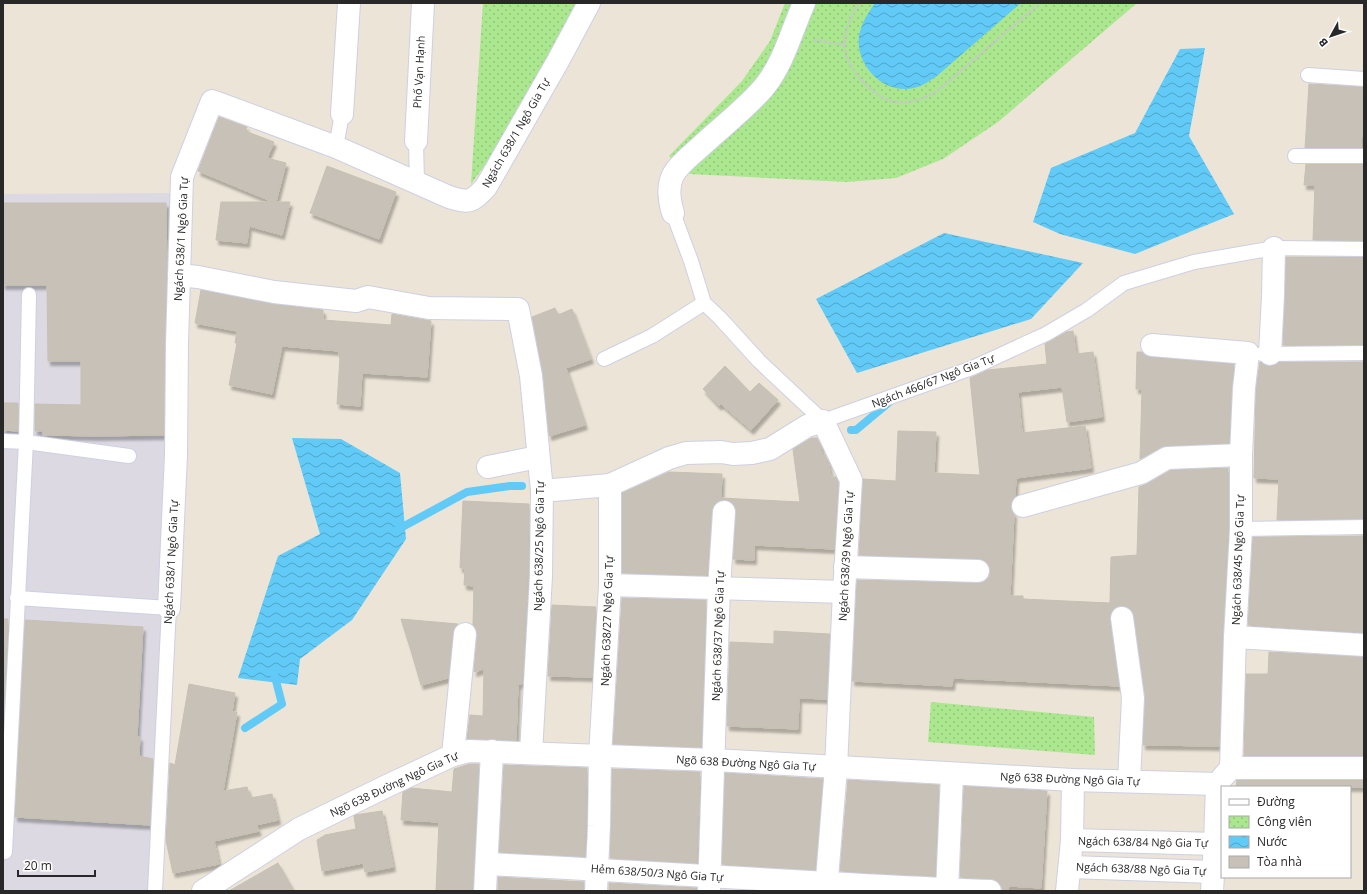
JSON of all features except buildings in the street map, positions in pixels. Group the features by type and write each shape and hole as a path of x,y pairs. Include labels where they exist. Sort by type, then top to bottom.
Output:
{"street":[{"path":"342,114 349,3"},
{"name":"Phố Vạn Hạnh","path":"416,141 423,3"},
{"name":"Ngách 638/1 Ngô Gia Tự","path":"169,608 176,455 177,344 182,177 212,101 336,148 448,197 465,202 475,198 490,180 558,61 589,3"},
{"path":"673,213 668,200 674,174 688,158 755,97 773,75 804,3"},
{"path":"1270,354 1274,248"},
{"name":"Ngách 638/25 Ngô Gia Tự","path":"179,275 198,277 274,292 356,301 368,297 429,308 518,309 531,376 542,491 541,576 531,753"},
{"path":"1152,346 1248,353"},
{"name":"Ngách 638/45 Ngô Gia Tự","path":"1224,776 1235,637 1241,529 1240,455 1244,388 1248,353"},
{"name":"Ngách 466/67 Ngô Gia Tự","path":"542,491 610,485 669,458 686,453 721,452 733,454 752,453 770,449 808,426 823,421"},
{"name":"Ngách 638/39 Ngô Gia Tự","path":"823,421 851,480 836,768 826,887"},
{"path":"1024,506 1141,473 1167,458 1240,455"},
{"path":"488,467 538,457"},
{"name":"Ngách 638/27 Ngô Gia Tự","path":"596,891 600,756 610,585 610,485"},
{"name":"Ngách 638/37 Ngô Gia Tự","path":"709,884 719,588 724,512"},
{"path":"846,567 978,571"},
{"path":"610,585 844,592"},
{"path":"1122,618 1133,698 1129,781"},
{"path":"453,755 465,634"},
{"path":"1235,637 1364,645"},
{"name":"Ngõ 638 Đường Ngô Gia Tự","path":"212,889 299,829 453,755 469,751 713,760 1073,780 1129,781 1364,768"},
{"path":"485,891 492,751"},
{"path":"947,890 948,835 952,774"},
{"path":"1223,786 1224,776"},
{"path":"1067,891 1072,840 1073,780"},
{"path":"1212,881 1221,799"},
{"name":"Ngách 638/84 Ngô Gia Tự","path":"1072,840 1215,844"},
{"name":"Hẻm 638/50/3 Ngô Gia Tự","path":"487,864 596,869 709,884 990,891"},
{"name":"Ngách 638/88 Ngô Gia Tự","path":"1070,867 1212,881"}],"lane":[{"path":"1308,76 1364,78"},
{"path":"336,148 342,114"},
{"path":"416,141 417,183"},
{"path":"1295,156 1364,156"},
{"name":"Ngách 638/39 Ngô Gia Tự","path":"673,213 691,261 704,303 759,360 823,421"},
{"name":"Ngách 466/67 Ngô Gia Tự","path":"823,421 979,365 1046,334 1087,310 1124,283 1194,262 1274,248 1364,249"},
{"path":"5,852 26,442 29,295"},
{"path":"604,359 652,336 704,303"},
{"path":"1248,353 1364,353"},
{"path":"3,441 26,442 129,456"},
{"path":"1241,529 1364,527"},
{"path":"18,598 169,608"},
{"name":"Ngách 638/1 Ngô Gia Tự","path":"155,891 169,608"}],"path":[{"path":"859,3 849,23 845,36 844,50 858,76 868,87 894,102 909,102 924,98 936,92 1040,3"},
{"path":"790,36 845,45"}],"shaded area":[{"path":"174,193 169,509 151,891 3,891 3,194"}],"green space":[{"path":"483,3 579,3 491,157 471,184"},
{"path":"785,3 1137,3 998,122 943,159 896,178 847,182 690,174 669,156 742,81 770,41"},
{"path":"931,702 1094,717 1095,755 928,742"}],"water":[{"path":"875,3 1021,3 938,75 921,86 903,89 892,87 874,76 862,57 859,47 861,27"},
{"path":"1205,48 1189,136 1234,214 1135,254 1060,234 1033,222 1051,168 1135,133 1180,49"},
{"path":"944,233 1083,263 1031,319 857,373 816,299"},
{"path":"292,438 341,439 400,473 406,539 352,620 300,659 297,685 238,678 278,556 320,534"}],"waterway":[{"path":"851,430 856,430 892,400"},
{"path":"395,531 467,492 510,486 522,486"},
{"path":"245,728 282,704 274,673"}]}
